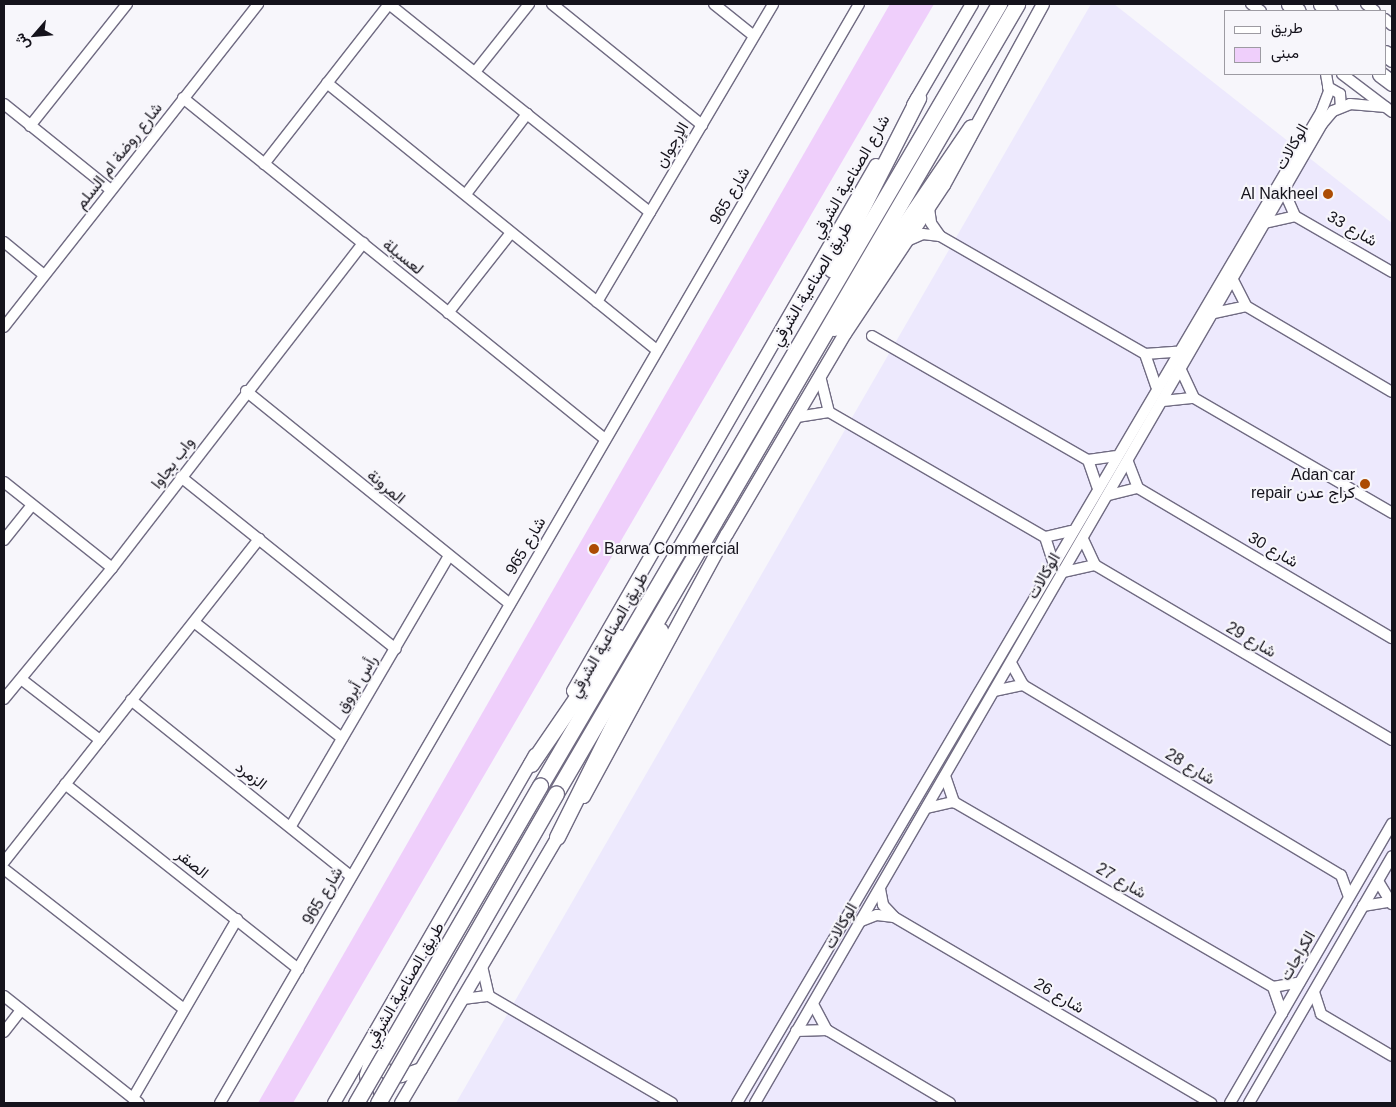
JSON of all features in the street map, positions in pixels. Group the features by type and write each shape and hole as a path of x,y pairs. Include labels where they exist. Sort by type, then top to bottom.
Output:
{"highway":[{"name":"طريق الصناعية الشرقي","path":"356,1103 661,580 808,323 999,4"},
{"name":"طريق الصناعية الشرقي","path":"378,1103 1017,4"},
{"path":"1381,75 1392,83"},
{"path":"808,323 815,300 918,98"},
{"path":"811,359 971,127"},
{"path":"531,764 661,580"},
{"path":"557,837 677,589"}],"main road":[{"path":"918,98 972,4"},
{"path":"401,1103 557,837 613,749 694,593 820,376 929,208 971,127 1043,4"},
{"name":"شارع الصناعية الشرقي","path":"742,404 918,98"},
{"name":"طريق الصناعية الشرقي","path":"334,1103 383,1021 479,846 531,764 742,404"},
{"path":"383,1021 378,1053 383,1067 395,1076 421,1069"},
{"path":"413,1103 421,1069"}],"street":[{"path":"30,126 127,4"},
{"name":"شارع روضة ام السلم","path":"4,327 258,4"},
{"path":"264,164 389,4 650,212"},
{"path":"475,72 529,4"},
{"path":"552,4 702,125"},
{"path":"714,4 754,36"},
{"name":"الإرجوان","path":"597,302 773,4"},
{"name":"شارع 965","path":"220,1103 859,4"},
{"name":"الوكالات","path":"737,1103 1097,486 1321,112 1328,87 1326,75"},
{"path":"1343,75 1389,110"},
{"path":"327,83 466,194 510,234 657,350"},
{"path":"1328,87 1340,94 1341,107 1389,110"},
{"name":"لعسيلة","path":"183,98 605,439"},
{"path":"4,104 111,190"},
{"name":"الوكالات","path":"755,1103 1128,462 1322,124 1341,107"},
{"path":"466,194 527,114"},
{"path":"1265,223 1295,216 1284,191"},
{"path":"929,208 931,223 940,236"},
{"name":"شارع 33","path":"1295,216 1392,272"},
{"path":"448,313 510,234"},
{"path":"907,241 923,234 940,236 1145,354 1176,352"},
{"path":"4,242 44,275"},
{"name":"واب بجاوا","path":"4,699 112,568 246,390 363,244"},
{"path":"1233,280 1246,306 1392,392"},
{"path":"1214,313 1246,306"},
{"path":"872,336 1088,460 1115,456"},
{"path":"1145,354 1156,386"},
{"path":"1181,370 1194,398 1392,513"},
{"path":"820,376 829,412"},
{"name":"المرونة","path":"246,390 448,557 510,604"},
{"path":"1163,401 1194,398"},
{"path":"797,417 829,412 1045,537 1053,561"},
{"path":"1088,460 1097,486"},
{"path":"1109,494 1138,488 1128,462"},
{"path":"181,477 396,649"},
{"path":"4,482 112,568"},
{"name":"شارع 30","path":"1138,488 1392,638"},
{"path":"4,540 32,505"},
{"path":"1045,537 1071,531"},
{"path":"4,862 259,539"},
{"path":"1064,572 1095,565 1083,539"},
{"name":"رأس أبروق","path":"291,826 448,557"},
{"name":"شارع 29","path":"1095,565 1392,740"},
{"path":"194,622 342,738"},
{"path":"994,691 1023,685 1011,663"},
{"path":"21,679 100,740"},
{"name":"شارع 28","path":"1023,685 1341,875"},
{"name":"الزمرد","path":"131,700 291,826 351,876"},
{"path":"927,808 954,802 945,776"},
{"name":"الصقر","path":"65,784 298,969"},
{"name":"شارع 27","path":"954,802 1273,987"},
{"name":"الكراجات","path":"1231,1100 1392,823"},
{"name":"الكراجات","path":"1249,1103 1392,856"},
{"path":"1350,897 1341,875 1366,867"},
{"path":"4,868 184,1009"},
{"path":"1363,906 1390,903 1378,882"},
{"name":"شارع 26","path":"880,889 883,905 894,917 1210,1102 1231,1100"},
{"path":"861,921 876,915 894,917"},
{"path":"4,996 136,1101 184,1009 236,919"},
{"path":"482,966 489,996"},
{"path":"1282,1014 1273,987 1300,982"},
{"path":"1314,992 1322,1014 1392,1056"},
{"path":"463,999 489,996 672,1103"},
{"path":"813,1004 827,1030 950,1103"},
{"path":"4,1032 21,1010"},
{"path":"1297,1020 1322,1014"},
{"path":"368,1103 365,1074 383,1021"},
{"path":"796,1031 827,1030"}],"shaded area":[{"path":"1091,4 1114,4 1392,223 1392,1103 456,1103"}],"building":[{"name":"Barwa Commercial","path":"890,4 934,4 293,1103 258,1103"}],"place":[{"name":"Al Nakheel","path":"1328,194"},
{"name":"Adan car repair كراج عدن","path":"1365,484"},
{"name":"Barwa Commercial","path":"594,549"}]}
